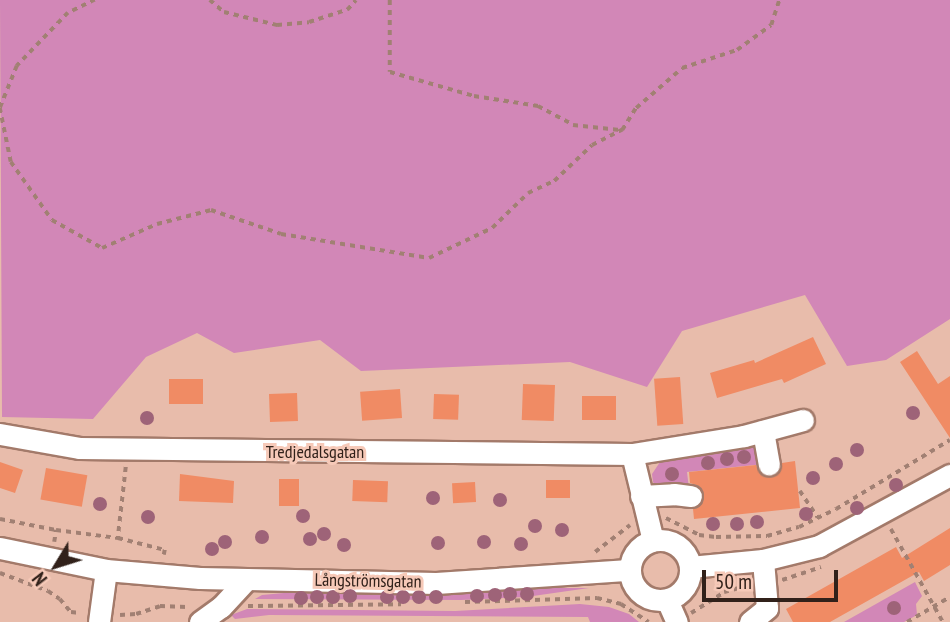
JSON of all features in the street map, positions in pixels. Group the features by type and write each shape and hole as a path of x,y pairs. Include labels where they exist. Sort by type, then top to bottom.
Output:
{"street":[{"name":"Tredjedalsgatan","path":"0,434 79,448 128,447 233,452 632,454 803,420"},
{"path":"763,430 769,464"},
{"path":"632,454 653,541"},
{"path":"690,567 763,560 819,547 950,475"},
{"path":"641,496 691,496"},
{"path":"662,540 677,546 690,567 690,575 682,591 667,600 658,601 641,594 635,588 629,570 634,555 653,541 662,540"},
{"name":"Långströmsgatan","path":"0,548 106,570 247,579 436,583 629,570"},
{"path":"750,622 767,608 763,560"},
{"path":"100,618 106,570"},
{"path":"200,622 221,607 247,579"},
{"path":"667,600 677,622"}],"path":[{"path":"95,0 68,13 18,66 0,108 11,162 52,220 102,248 157,224 211,210 281,234 429,258 492,229 528,193 554,181 592,145 622,130 636,108 682,68 737,50 771,25 779,0"},
{"path":"210,0 224,12 277,24 309,22 347,10 356,0"},
{"path":"390,0 390,72 474,96 538,106 573,125 622,130"},
{"path":"741,537 767,536 818,518 950,440"},
{"path":"128,447 118,538 165,550 160,606"},
{"path":"800,491 818,518"},
{"path":"883,514 943,622"},
{"path":"0,519 56,530"},
{"path":"0,573 48,592 60,599 71,612 100,618 136,614 160,606 402,604"},
{"path":"907,622 950,597"},
{"path":"458,603 597,598 621,604 649,622"},
{"path":"918,616 921,622"}],"shaded area":[{"path":"0,0 950,0 950,319 886,360 847,366 805,295 682,331 647,387 570,362 361,371 320,340 234,353 197,333 146,357 93,419 2,417"},
{"path":"754,443 765,464 687,472 689,489 656,486 653,482 652,474 662,459"},
{"path":"915,582 922,596 916,604 917,615 904,622 844,622"},
{"path":"589,588 526,597 461,600 255,599 262,595 284,593 447,594"},
{"path":"580,604 609,607 629,614 639,622 590,622 588,617 269,615 235,619 231,615 247,609 455,611"}],"building":[{"path":"813,337 826,364 784,383 782,379 717,398 710,373 754,360 755,363"},
{"path":"917,351 938,384 950,376 950,438 900,362"},
{"path":"680,377 683,424 657,426 654,379"},
{"path":"169,379 203,379 203,404 169,404"},
{"path":"523,384 555,385 554,421 522,420"},
{"path":"400,389 402,418 362,421 360,392"},
{"path":"297,393 298,421 270,422 269,394"},
{"path":"434,394 459,395 458,420 433,419"},
{"path":"582,396 616,396 616,420 582,420"},
{"path":"795,461 800,508 694,519 693,509 701,504 704,497 699,486 690,483 689,472 756,465 760,473 771,477 778,473 782,463"},
{"path":"0,462 23,470 15,493 0,488"},
{"path":"46,468 87,475 82,507 40,500"},
{"path":"180,474 234,481 233,503 179,501"},
{"path":"279,479 299,479 299,506 279,506"},
{"path":"353,480 388,481 387,502 352,501"},
{"path":"546,480 570,480 570,498 546,498"},
{"path":"475,482 476,502 453,503 452,483"},
{"path":"950,528 950,565 924,581 919,572 830,622 793,622 786,609 896,547 902,558"}]}
